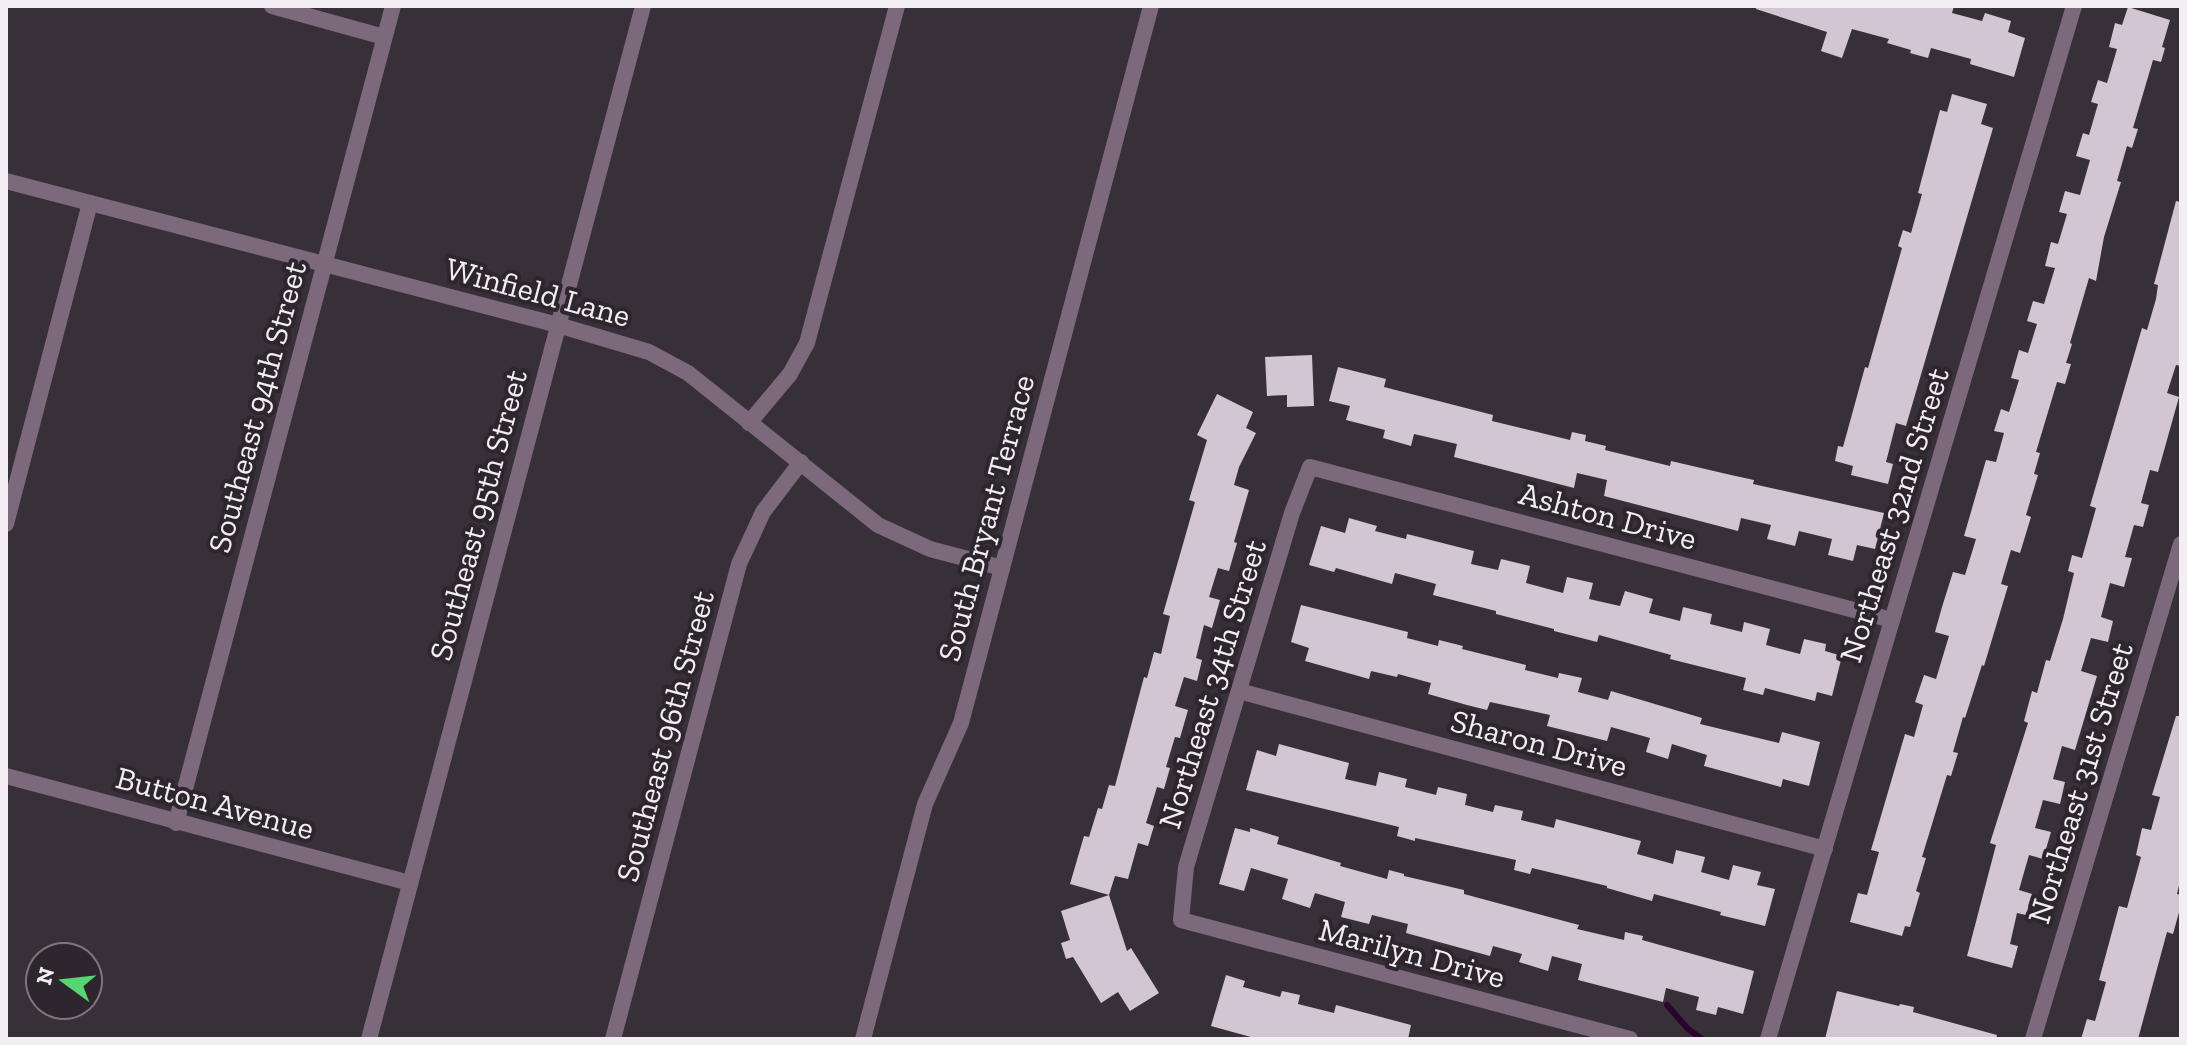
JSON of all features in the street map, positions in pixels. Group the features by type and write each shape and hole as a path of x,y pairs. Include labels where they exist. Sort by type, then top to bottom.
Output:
{"street":[{"path":"272,6 384,37"},
{"name":"Southeast 94th Street","path":"176,823 393,6"},
{"name":"Southeast 95th Street","path":"369,1039 643,6"},
{"path":"749,423 790,374 807,343 897,6"},
{"name":"South Bryant Terrace","path":"863,1039 918,827 961,723 1151,6"},
{"name":"Northeast 32nd Street","path":"1768,1039 2074,6"},
{"name":"Winfield Lane","path":"6,181 558,325 649,352 688,373 859,511 891,533 930,549 1002,568"},
{"path":"6,524 90,203"},
{"name":"Southeast 96th Street","path":"613,1039 739,564 763,512 801,462"},
{"name":"Ashton Drive","path":"1310,467 1892,620"},
{"name":"Northeast 34th Street","path":"1181,920 1186,867 1292,513 1310,467"},
{"name":"Northeast 31st Street","path":"2033,1039 2181,544"},
{"name":"Sharon Drive","path":"1239,691 1825,849"},
{"name":"Button Avenue","path":"6,776 410,883"},
{"name":"Marilyn Drive","path":"1181,920 1630,1039"}],"building":[{"path":"1757,6 1954,6 1952,13 1982,21 1985,13 2011,21 2008,32 2025,38 2014,77 1970,64 1971,59 1931,48 1928,58 1910,53 1911,50 1887,43 1889,39 1852,29 1842,58 1821,51 1827,32 1756,9"},
{"path":"2128,7 2170,20 2162,47 2165,48 2161,62 2153,60 2133,128 2138,129 2132,148 2127,146 2117,181 2121,182 2104,237 2096,281 2089,278 2070,343 2066,363 2071,364 2065,384 2057,382 2036,452 2040,453 2034,474 2038,475 2026,515 2031,517 2020,553 2011,550 2001,584 2008,586 1984,666 1963,717 1953,752 1958,753 1951,776 1947,775 1922,857 1926,858 1916,891 1920,893 1910,927 1905,926 1902,936 1850,922 1858,893 1867,895 1879,852 1871,850 1905,734 1914,737 1923,705 1915,702 1924,675 1936,679 1949,636 1935,632 1942,607 1953,572 1965,575 1976,539 1964,536 1986,460 1996,462 2004,433 1994,431 2001,409 2009,412 2019,380 2011,378 2019,350 2028,353 2037,324 2027,321 2033,301 2044,304 2055,268 2045,266 2051,242 2058,244 2067,214 2059,212 2065,191 2080,195 2090,160 2076,156 2083,133 2089,135 2098,104 2091,102 2098,80 2107,83 2117,49 2109,47 2115,23 2122,25"},
{"path":"1952,94 1987,104 1981,124 1993,128 1906,426 1896,423 1886,462 1893,464 1888,484 1851,475 1853,466 1835,461 1838,446 1843,447 1865,367 1868,368 1902,248 1898,246 1903,230 1911,233 1940,110 1947,112"},
{"path":"2176,201 2181,202 2181,366 2176,365 2167,393 2179,397 2158,472 2150,470 2141,503 2149,505 2143,527 2134,525 2125,557 2132,558 2124,587 2110,583 2101,617 2113,621 2108,642 2091,638 2081,671 2097,676 2075,750 2062,746 2053,779 2065,782 2060,804 2043,800 2035,828 2051,832 2043,859 2029,855 2019,890 2032,894 2026,915 2017,913 2010,944 2018,946 2012,968 1967,956 1996,845 1990,843 2028,723 2024,721 2032,691 2037,693 2046,660 2050,661 2063,619 2074,573 2068,571 2072,555 2082,558 2096,508 2090,506 2142,328 2147,330 2156,299 2158,285 2154,284"},
{"path":"1312,355 1314,406 1287,407 1287,395 1267,396 1265,357"},
{"path":"1338,367 1386,379 1384,387 1493,415 1492,421 1570,440 1572,432 1586,435 1585,441 1606,446 1605,450 1670,466 1671,461 1754,480 1753,484 1884,513 1875,549 1857,545 1853,561 1828,555 1832,539 1799,531 1795,546 1767,539 1771,525 1741,518 1738,531 1604,496 1607,480 1577,473 1574,488 1454,457 1457,444 1414,434 1411,446 1383,438 1385,430 1346,420 1350,406 1329,401"},
{"path":"1217,394 1253,412 1246,428 1256,433 1239,467 1234,485 1249,490 1229,571 1218,568 1209,597 1220,600 1212,628 1204,625 1196,658 1202,660 1197,681 1184,677 1175,706 1188,710 1180,738 1175,737 1166,767 1170,768 1164,789 1157,787 1146,823 1154,826 1148,846 1138,843 1128,879 1115,876 1109,895 1070,884 1084,836 1089,837 1109,785 1115,786 1144,677 1147,678 1154,652 1161,654 1170,616 1163,614 1195,502 1189,500 1207,440 1197,435"},
{"path":"1349,518 1377,526 1375,531 1406,539 1407,534 1474,551 1471,564 1498,570 1501,559 1530,566 1526,583 1563,593 1567,577 1593,583 1589,599 1620,606 1625,591 1653,599 1649,613 1680,621 1683,607 1712,614 1710,624 1742,632 1744,622 1770,629 1766,645 1800,654 1804,639 1826,644 1825,651 1842,656 1832,696 1817,692 1815,701 1765,688 1763,695 1743,690 1746,678 1670,659 1671,655 1599,635 1597,642 1433,595 1436,584 1395,573 1392,584 1336,568 1334,572 1309,565 1321,526 1345,533"},
{"path":"1301,605 1408,632 1407,638 1438,646 1439,640 1463,646 1462,649 1526,665 1525,670 1558,678 1559,673 1582,678 1578,692 1608,700 1611,691 1702,718 1700,724 1779,743 1782,732 1820,742 1809,786 1783,779 1781,787 1704,766 1707,755 1672,744 1668,759 1646,752 1650,738 1611,727 1607,741 1547,726 1550,715 1490,702 1487,710 1467,705 1428,694 1431,683 1398,674 1397,677 1371,671 1369,679 1305,661 1309,648 1291,642"},
{"path":"2176,716 2181,716 2181,877 2177,894 2181,895 2181,905 2173,934 2167,932 2138,1039 2081,1039 2087,1019 2095,1021 2106,982 2099,980 2119,906 2127,908 2141,857 2136,855 2142,828 2151,830 2160,797 2152,795"},
{"path":"1279,744 1349,763 1345,779 1376,786 1379,772 1407,779 1405,787 1436,795 1438,787 1467,794 1465,805 1493,812 1495,805 1523,811 1521,820 1554,828 1556,819 1641,841 1637,854 1673,864 1676,850 1705,857 1701,872 1729,880 1733,865 1761,872 1757,885 1775,889 1765,926 1654,894 1652,901 1607,886 1532,868 1530,874 1514,870 1516,860 1415,838 1415,841 1397,836 1399,827 1246,790 1257,750 1276,756"},
{"path":"1235,828 1250,832 1250,828 1279,837 1277,844 1387,879 1389,870 1579,925 1577,929 1624,940 1625,932 1643,936 1642,940 1754,971 1743,1014 1718,1007 1716,1015 1696,1010 1699,997 1666,988 1663,1002 1578,980 1582,964 1552,956 1548,971 1519,962 1522,954 1493,946 1490,956 1406,933 1408,924 1372,915 1369,924 1341,917 1345,902 1315,893 1310,908 1282,899 1288,879 1251,868 1244,891 1219,884"},
{"path":"1109,895 1127,951 1131,948 1159,993 1130,1011 1118,992 1101,1003 1073,957 1066,959 1061,943 1070,940 1061,911"},
{"path":"1226,975 1245,981 1243,987 1280,997 1282,991 1300,995 1298,1004 1334,1013 1336,1005 1411,1025 1408,1039 1258,1039 1211,1026"},
{"path":"1837,991 1914,1007 1913,1012 1997,1035 1996,1039 1825,1039"}],"waterway":[{"path":"1667,1005 1688,1029 1702,1039"}]}
